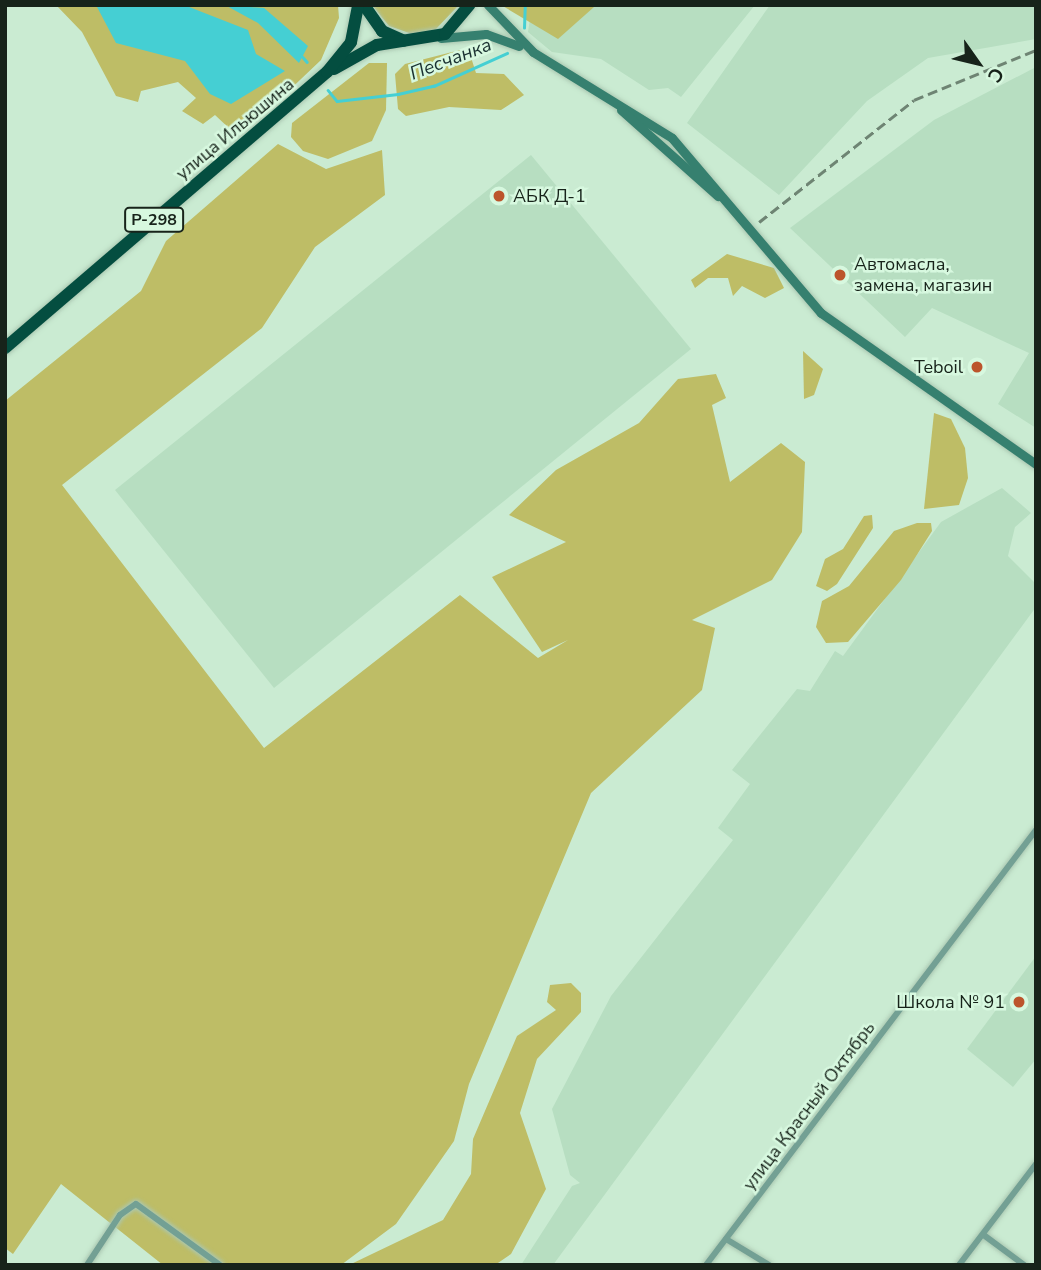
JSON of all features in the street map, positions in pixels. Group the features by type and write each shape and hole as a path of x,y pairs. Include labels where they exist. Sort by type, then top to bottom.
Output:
{"highway":[{"name":"Р-298","path":"327,72 351,42 358,5"},
{"path":"364,5 382,31 405,42"},
{"path":"433,40 453,29 470,5"},
{"name":"Р-298","path":"327,72 370,48 433,40"},
{"name":"улица Ильюшина","path":"5,348 327,72"}],"main road":[{"path":"488,5 533,52"},
{"path":"433,40 486,34 533,52 615,104 727,203 821,313 1036,464"}],"street":[{"name":"улица Красный Октябрь","path":"706,1265 1036,830"},
{"path":"959,1265 985,1236 1036,1164"},
{"path":"87,1265 120,1215 136,1204 220,1265"},
{"path":"985,1236 1024,1265"},
{"path":"726,1239 769,1265"}],"shaded area":[{"path":"56,5 338,5 339,18 321,60 280,99 231,130 215,115 203,124 182,111 196,98 178,82 141,91 138,102 116,96 82,32"},
{"path":"372,5 459,5 435,30 412,34 389,26"},
{"path":"501,5 592,5 594,7 558,39"},
{"path":"532,5 755,5 681,97 668,88 649,90 601,59 552,52 528,32"},
{"path":"770,5 1036,5 1036,39 928,58 867,101 779,195 687,123"},
{"path":"468,48 476,73 504,74 524,95 501,110 449,107 406,116 398,109 395,74 405,64"},
{"path":"369,63 387,63 386,110 372,141 328,159 303,151 291,137 292,123"},
{"path":"1036,67 1036,428 998,404 1029,353 932,308 905,337 790,228 934,120"},
{"path":"278,144 326,169 382,150 385,195 315,247 262,328 62,485 264,748 460,595 538,658 568,640 542,652 492,577 566,542 509,515 556,470 639,423 678,379 716,374 726,398 712,405 730,482 781,443 805,462 802,532 772,580 692,620 715,628 702,690 591,793 469,1084 454,1141 396,1224 341,1265 163,1265 61,1184 13,1254 5,1248 5,401 141,291 166,241"},
{"path":"531,155 691,349 274,688 115,490"},
{"path":"727,254 774,268 784,288 765,298 742,286 733,296 728,278 708,278 695,288 691,280"},
{"path":"803,351 823,369 814,395 804,399"},
{"path":"934,413 951,419 965,448 968,478 959,505 924,509"},
{"path":"1002,488 1031,513 1015,527 1008,556 1036,584 1036,607 553,1265 521,1265 572,1186 580,1183 570,1175 552,1109 611,996 733,840 718,828 750,784 732,770 797,689 810,691 835,651 843,656 941,522"},
{"path":"872,515 873,528 837,584 827,591 816,586 825,559 843,549 864,516"},
{"path":"917,523 931,523 932,531 901,580 848,642 826,643 816,627 822,601 849,586 894,531"},
{"name":"Школа № 91","path":"1036,956 1036,1059 1013,1087 967,1049"},
{"path":"571,983 581,993 581,1012 537,1059 520,1113 546,1189 511,1254 495,1265 349,1265 443,1220 471,1174 473,1139 517,1036 556,1010 547,1002 550,985"}],"water":[{"path":"96,5 184,5 248,30 256,54 285,71 231,104 210,94 185,61 116,43"},
{"path":"225,5 264,8 308,46 299,63 258,23"}],"waterway":[{"name":"Песчанка","path":"524,28 525,5"},
{"name":"Песчанка","path":"328,90 337,101 398,94 434,86 507,53"},
{"name":"Песчанка","path":"301,55 307,62"}],"railway":[{"path":"759,222 914,100 1036,50"}],"place":[{"name":"АБК Д-1","path":"499,196"},
{"name":"Автомасла, замена, магазин","path":"840,275"},
{"name":"Teboil","path":"977,367"},
{"name":"Школа № 91","path":"1019,1002"}]}
